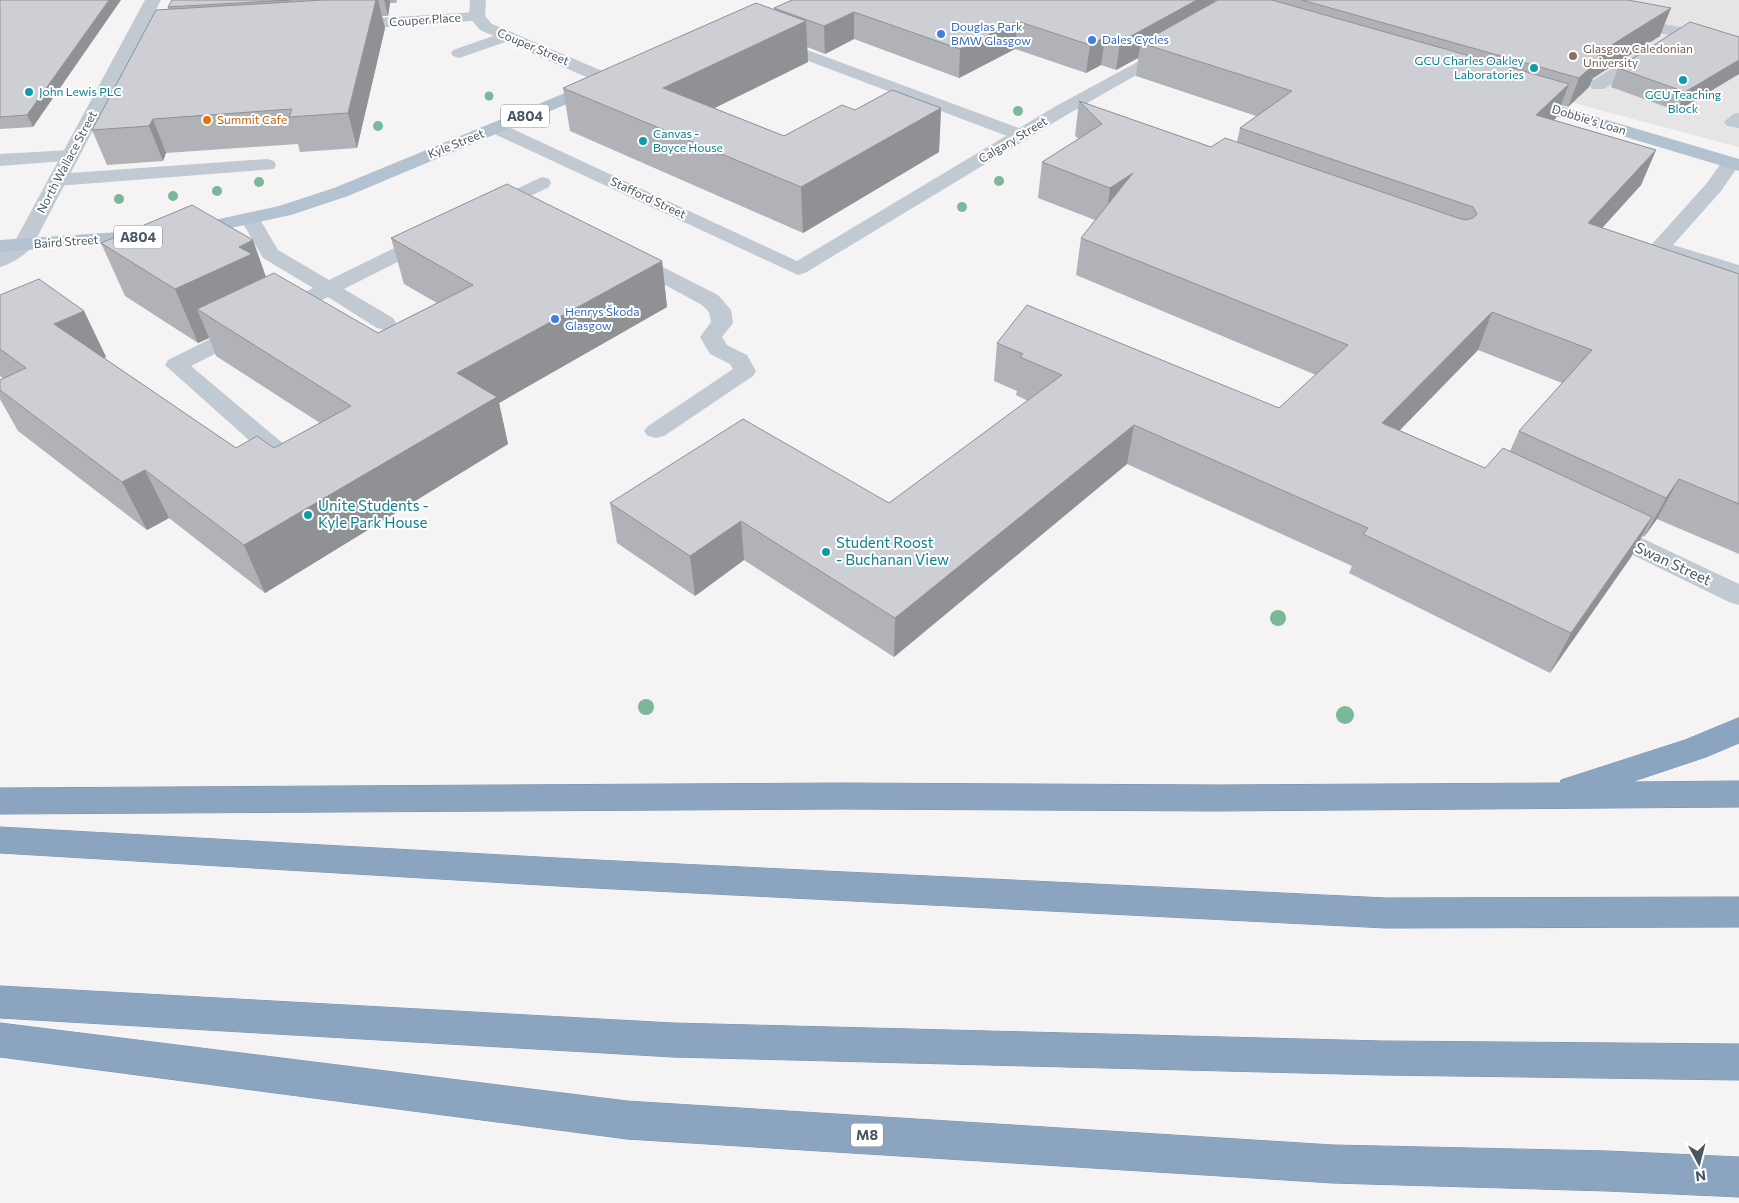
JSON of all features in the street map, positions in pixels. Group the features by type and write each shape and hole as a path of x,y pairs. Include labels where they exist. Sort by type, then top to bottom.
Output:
{"highway":[{"path":"1547,797 1695,748 1739,730"},
{"path":"0,801 831,796 1547,797 1739,794"},
{"path":"0,840 576,873 1386,913 1739,912"},
{"path":"0,1002 673,1040 1382,1058 1739,1062"},
{"name":"M8","path":"0,1040 627,1120 1333,1164 1607,1171 1739,1177"}],"main road":[{"name":"Kyle Street","path":"251,220 341,192 626,72"},
{"name":"Dobbie's Loan","path":"1504,95 1735,164"},
{"name":"Baird Street","path":"0,246 168,235 251,220"}],"street":[{"name":"North Wallace Street","path":"24,244 153,0"},
{"path":"477,16 478,0"},
{"name":"Couper Place","path":"330,26 477,16"},
{"name":"Couper Street","path":"477,16 486,27 608,80"},
{"path":"1612,21 1681,32 1739,46"},
{"path":"1598,85 1681,32"},
{"path":"459,53 508,36"},
{"path":"133,38 152,37"},
{"path":"759,37 1021,135"},
{"name":"Calgary Street","path":"798,269 1062,110 1181,43"},
{"path":"1062,110 1088,119"},
{"path":"1739,118 1733,122 1739,123"},
{"name":"Stafford Street","path":"496,128 798,269"},
{"path":"0,160 70,156"},
{"path":"1735,164 1660,247 1739,272"},
{"path":"57,180 267,165"},
{"path":"472,217 542,183"},
{"path":"506,200 532,212"},
{"path":"251,220 270,254 385,323"},
{"path":"289,462 176,365 446,230"},
{"path":"0,261 24,244"},
{"path":"610,249 710,300 720,310 722,323 711,337 718,349 739,360 745,372 656,430"},
{"name":"Swan Street","path":"1582,520 1739,595"}],"shaded area":[{"name":"Glasgow Caledonian University","path":"1207,0 1739,0 1739,147 1607,112"}],"building":[{"path":"0,0 109,0 27,115 0,117"},
{"path":"172,0 291,0 168,7"},
{"path":"323,0 376,0 348,113 289,117 292,109 153,119 149,126 92,130 156,10"},
{"path":"792,0 1197,0 1120,42 1105,37 1090,45 1017,21 960,49 854,12 824,26 774,8"},
{"path":"1218,0 1272,0 1569,84 1536,115 1656,150 1588,223 1739,274 1739,504 1679,479 1666,498 1519,431 1592,350 1492,312 1382,423 1485,468 1503,448 1652,517 1571,633 1363,534 1368,528 1134,425 895,618 741,521 690,556 610,503 743,419 889,503 1062,375 1020,357 1023,354 997,343 1027,305 1279,408 1348,345 1081,238 1133,173 1110,188 1042,162 1102,124 1079,101 1211,147 1225,138 1458,218 1466,220 1473,218 1477,214 1473,207 1240,128 1292,91 1141,43"},
{"name":"GCU Charles Oakley Laboratories","path":"1302,0 1628,0 1671,8 1602,51 1599,56 1600,59 1579,78"},
{"path":"756,3 806,21 663,88 784,136 842,105 855,110 892,90 941,108 801,187 563,88"},
{"path":"1690,22 1739,37 1739,60 1685,92 1618,68"},
{"path":"507,184 662,261 457,373 497,397 244,545 145,470 122,482 0,390 0,380 26,368 0,349 0,295 39,279 84,311 54,324 236,448 257,436 274,448 351,406 197,309 274,273 378,333 473,285 391,238"},
{"path":"192,205 253,240 239,247 252,254 175,289 101,243"}],"place":[{"name":"Douglas Park BMW Glasgow","path":"941,34"},
{"name":"Dales Cycles","path":"1092,40"},
{"name":"Glasgow Caledonian University","path":"1573,56"},
{"name":"GCU Charles Oakley Laboratories","path":"1534,68"},
{"name":"GCU Teaching Block","path":"1683,80"},
{"name":"John Lewis PLC","path":"29,92"},
{"name":"Summit Cafe","path":"207,120"},
{"name":"Canvas - Boyce House","path":"643,141"},
{"name":"Henrys Škoda Glasgow","path":"555,319"},
{"name":"Unite Students - Kyle Park House","path":"308,515"},
{"name":"Student Roost - Buchanan View","path":"826,552"}]}
